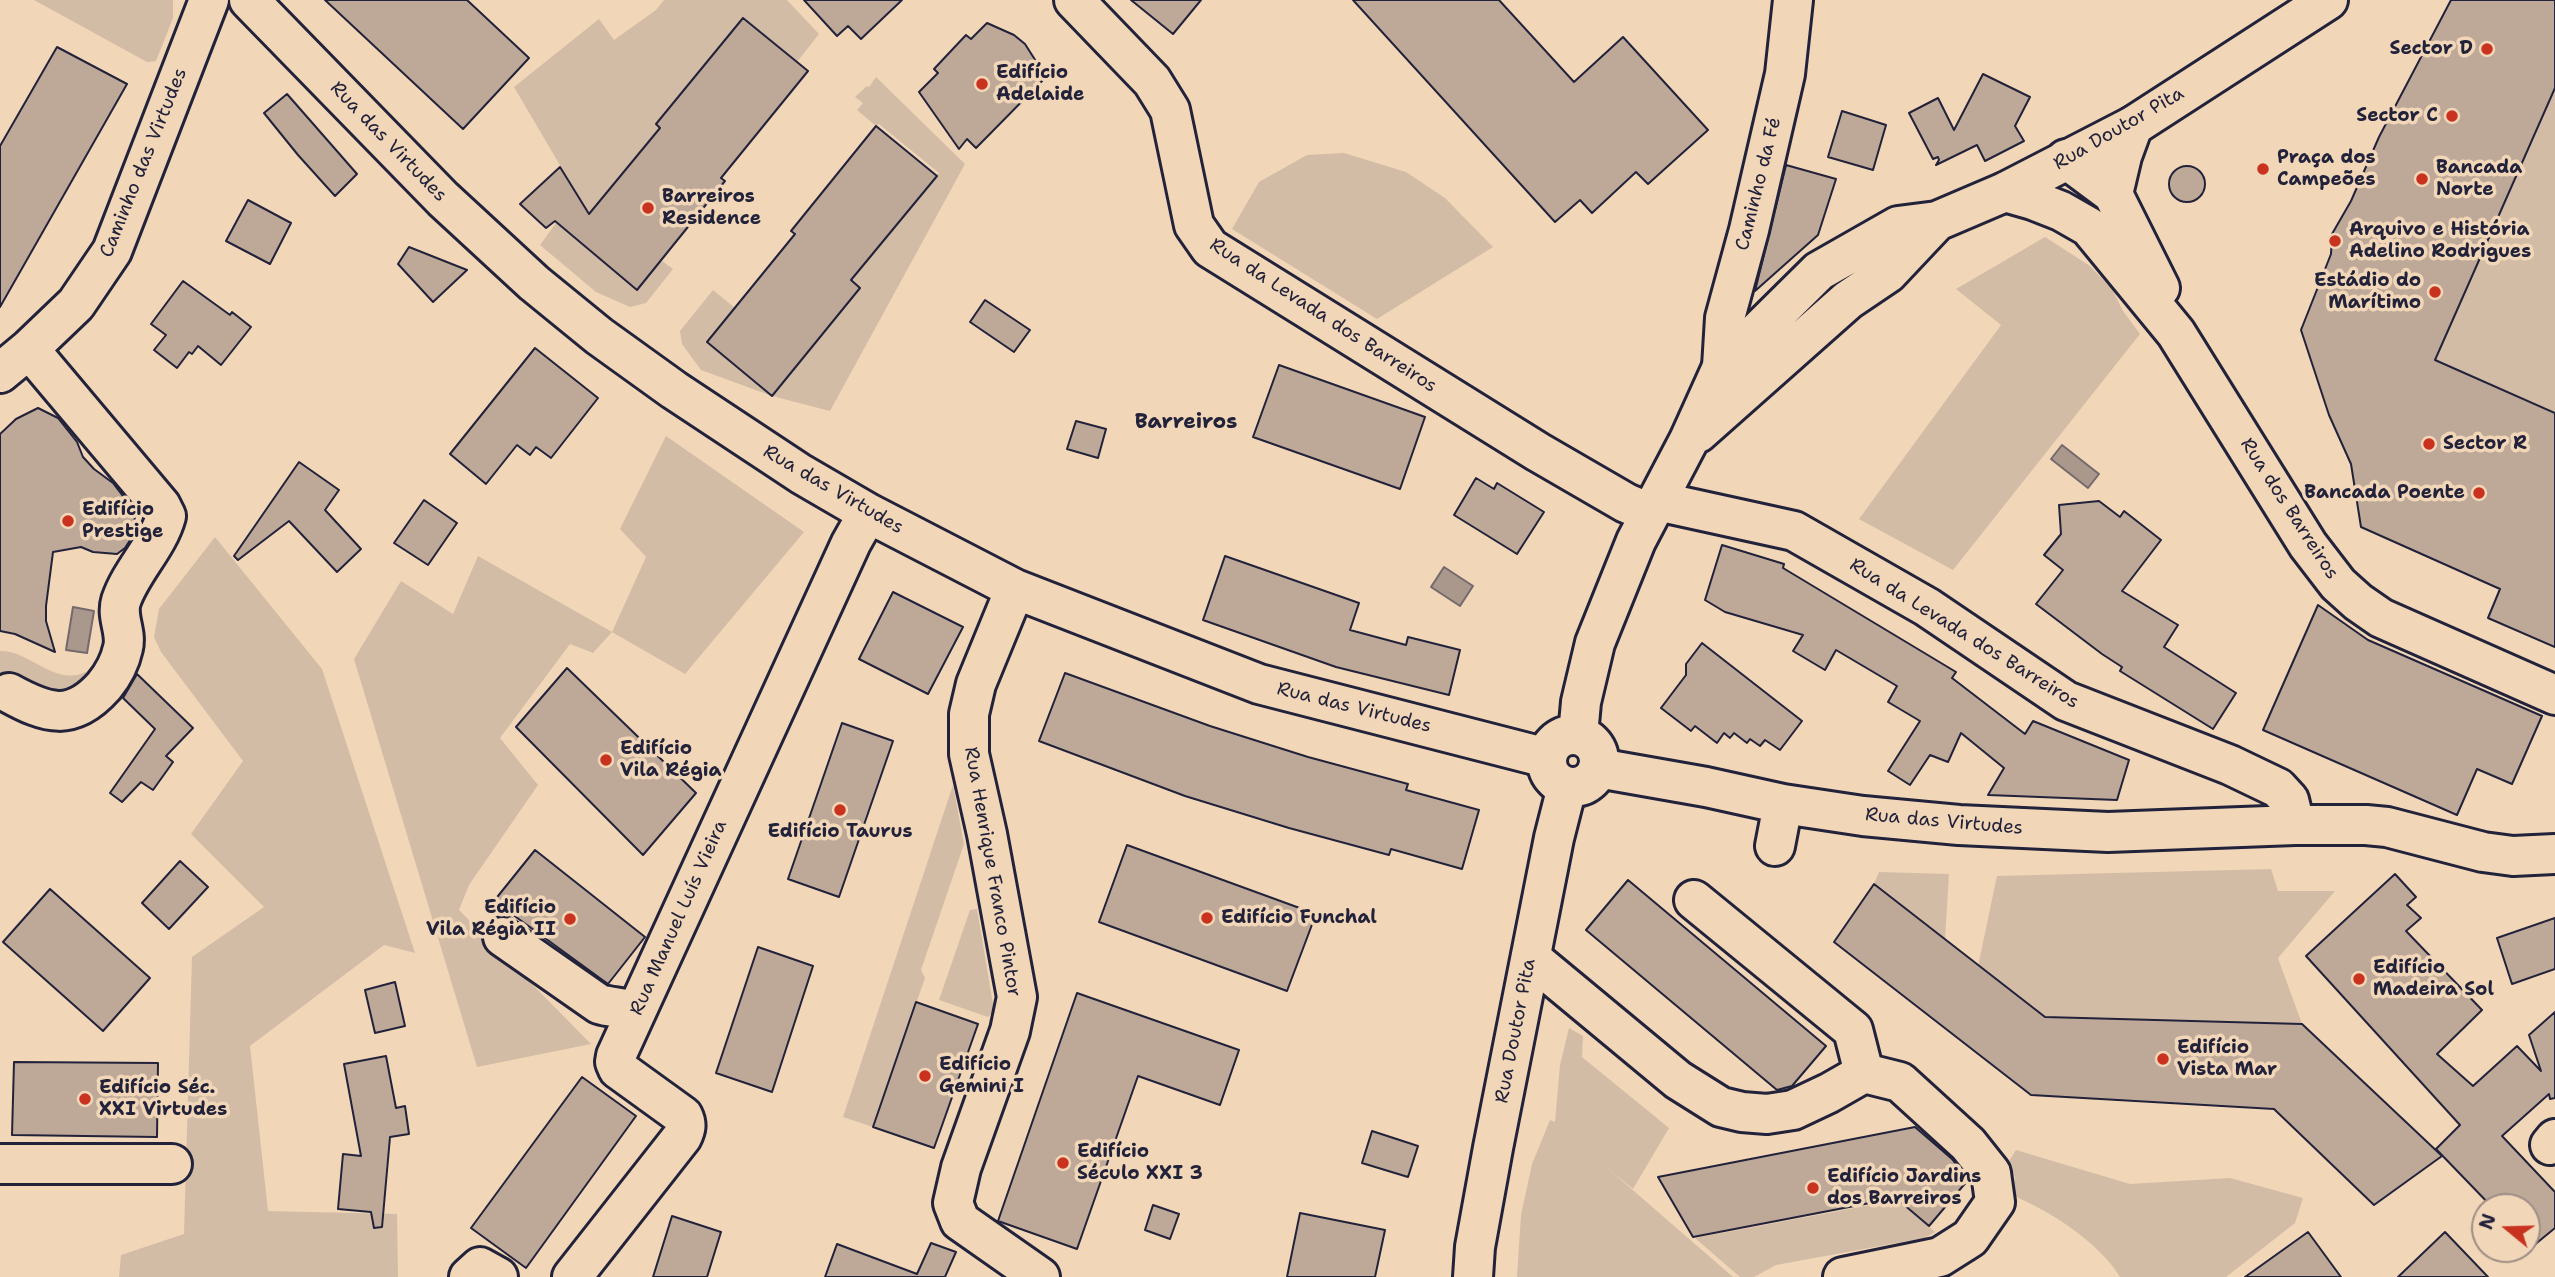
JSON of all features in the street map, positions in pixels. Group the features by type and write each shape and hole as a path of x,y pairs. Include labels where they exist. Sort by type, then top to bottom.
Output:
{"street":[{"name":"Caminho das Virtudes","path":"0,373 76,304 112,251 209,0"},
{"name":"Rua das Virtudes","path":"249,0 443,200 543,290 599,336 674,390 801,474 868,513 1015,589 1258,684 1571,771 1706,787 1783,804 1863,816 2045,830 2108,832 2295,825"},
{"name":"Rua da Levada dos Barreiros","path":"1074,0 1152,81 1170,110 1194,225 1210,248 1538,452 1626,503 1794,531 1927,607 2066,701 2244,771 2278,788 2289,800 2295,825"},
{"name":"Caminho da Fé","path":"1722,367 1725,318 1749,230 1785,74 1793,0"},
{"name":"Rua Doutor Pita","path":"1473,1277 1483,1199 1554,838 1571,771 1597,752 1593,744 1578,735 1581,702 1595,643 1636,541 1689,440 1722,367 1819,271 1898,226 1937,221 2005,192 2088,176 2119,132 2310,5"},
{"name":"Rua dos Barreiros","path":"2090,227 2084,198 2088,176 2122,156 2119,132"},
{"name":"Rua dos Barreiros","path":"2088,176 2156,279 2176,333"},
{"name":"Rua dos Barreiros","path":"2005,192 2061,211 2090,227 2176,333 2308,545 2338,584 2381,618 2555,695"},
{"name":"Rua Doutor Pita","path":"1689,440 1732,405 1848,300 1888,272 1937,221"},
{"path":"9,692 42,709 56,711 80,707 99,691 119,663 124,646 119,612 121,602 131,578 166,516 161,506 29,349"},
{"name":"Rua Manuel Luís Vieira","path":"572,1277 685,1130 686,1122 678,1111 618,1069 615,1062 752,756 851,543 868,513"},
{"name":"Rua Henrique Franco Pintor","path":"1015,589 976,684 969,714 969,754 985,823 1017,997 1014,1016 961,1168 953,1203 960,1221 1040,1277"},
{"path":"2241,828 2251,785 2244,771"},
{"path":"1775,846 1783,804"},
{"path":"2295,825 2387,827 2483,852 2513,856 2555,854"},
{"path":"1694,900 1853,1030 1864,1073"},
{"path":"503,937 599,1004 623,1006 636,1012"},
{"path":"1531,958 1678,1080 1721,1107 1744,1128 1767,1114 1793,1110 1864,1073 1900,1082 1961,1152 1991,1172 1995,1202 1970,1238 1942,1266 1843,1277"},
{"path":"0,1164 172,1164"},
{"path":"469,1277 480,1267 498,1277"}],"shaded area":[{"path":"34,0 173,0 173,18 156,61 147,62"},
{"path":"664,0 787,0 819,34 797,62 742,18 656,124 660,128 572,235 636,289 661,260 673,269 646,303 630,307 596,292 540,245 556,223 581,201 514,87 599,19 614,40 656,10"},
{"name":"Estádio do Marítimo","path":"2451,0 2555,0 2555,647 2488,618 2500,589 2361,527 2352,469 2329,415 2301,330 2377,141"},
{"path":"876,77 965,164 830,411 772,396 860,288 851,280 939,173 879,124 876,126 857,110 863,103 855,97 869,87"},
{"path":"1344,153 1406,172 1445,198 1493,247 1377,319 1232,229 1259,182 1307,155"},
{"path":"2045,237 2090,266 2112,289 2123,311 2140,334 1953,570 1859,519 2001,325 1956,289"},
{"path":"713,290 735,308 707,342 772,396 701,370 682,344 680,331"},
{"path":"666,436 804,532 685,674 612,632 646,557 620,529"},
{"path":"2062,445 2099,474 2088,488 2051,459"},
{"path":"215,537 322,669 415,953 384,945 250,1046 268,1211 397,1214 398,1277 119,1277 121,1255 184,1234 192,957 264,907 191,834 243,761 161,652 154,637 159,609"},
{"path":"478,556 612,632 593,653 570,644 500,738 538,785 469,885 459,910 591,1044 477,1067 354,659 401,581 453,614"},
{"path":"1444,567 1473,586 1460,606 1431,587"},
{"path":"73,607 94,611 87,653 66,650"},
{"path":"0,651 11,652 61,674 83,673 108,661 62,701 0,690"},
{"path":"953,785 964,844 921,970 925,978 873,1127 843,1117"},
{"path":"2271,869 2278,891 2335,891 2278,958 2302,1024 2045,1017 1978,966 1997,876"},
{"path":"1879,872 1949,874 1945,939 1874,884"},
{"path":"977,909 994,1010 988,1017 939,1000 970,910"},
{"path":"1569,1028 1583,1036 1582,1057 1669,1128 1633,1189 1605,1166 1733,1277 1517,1277 1521,1215 1532,1164 1550,1120 1555,1122 1560,1065"},
{"path":"2016,1150 2130,1184 2230,1178 2303,1198 2295,1223 2226,1277 2120,1277 2087,1240 2042,1210 2012,1195 2015,1178 2009,1161"},
{"path":"1897,1200 1935,1232 1924,1238 1776,1265 1754,1277 1740,1277 1695,1238"}],"building":[{"path":"325,0 467,0 529,58 463,129"},
{"path":"804,0 902,0 861,39 848,26 837,36"},
{"path":"1131,0 1201,0 1173,34"},
{"path":"1353,0 1499,0 1574,82 1623,37 1708,130 1648,184 1636,172 1592,213 1580,200 1555,222"},
{"name":"Estádio do Marítimo","path":"2451,0 2555,0 2555,88 2435,360 2555,413 2555,647 2488,618 2500,589 2361,527 2351,464 2329,415 2301,330 2331,254 2332,234"},
{"path":"743,18 808,71 721,178 725,181 637,290 555,221 546,228 520,204 560,167 589,214 660,128 656,124"},
{"name":"Edifício Adelaide","path":"987,23 1014,35 1025,44 1046,77 976,148 967,139 959,149 919,92 938,73 934,69 966,35 971,39"},
{"path":"57,47 127,84 0,307 0,146"},
{"path":"1983,74 2030,97 2015,126 2024,141 1985,161 1977,145 1936,165 1938,157 1933,159 1909,113 1938,98 1954,130"},
{"path":"287,94 357,174 335,196 264,113"},
{"path":"1842,111 1886,125 1873,170 1828,157"},
{"path":"876,126 937,176 851,280 860,288 772,396 707,342 795,234 791,231"},
{"path":"1786,165 1836,179 1818,235 1755,291"},
{"path":"2187,166 2200,171 2205,184 2200,197 2187,202 2174,197 2169,184 2174,171"},
{"path":"248,200 291,223 270,264 226,241"},
{"path":"409,247 467,270 433,302 398,264"},
{"path":"183,281 251,327 221,365 198,346 192,354 189,352 177,368 154,350 166,335 151,324"},
{"path":"985,300 1030,330 1014,352 970,322"},
{"path":"535,348 598,398 551,458 536,447 530,455 517,445 486,484 450,454"},
{"path":"1279,365 1425,417 1400,489 1253,437"},
{"name":"Edifício Prestige","path":"38,408 58,418 77,442 83,457 113,483 135,512 134,534 125,548 117,554 93,552 81,547 53,552 46,621 55,652 15,634 0,631 0,434 16,419"},
{"path":"1076,421 1106,429 1098,458 1067,449"},
{"path":"299,462 339,490 325,510 361,549 337,572 289,521 238,560 234,556"},
{"path":"1476,478 1494,489 1497,483 1544,512 1517,554 1454,515"},
{"path":"424,500 457,523 428,565 394,543"},
{"path":"2099,501 2120,517 2124,511 2161,540 2122,591 2178,625 2164,647 2236,693 2213,729 2120,671 2122,667 2036,604 2063,570 2044,555 2061,534 2059,505"},
{"path":"1722,545 1784,564 1783,568 1956,672 1952,678 2025,734 2033,721 2129,760 2117,800 1988,795 2004,768 1961,733 1948,762 1930,755 1910,785 1888,771 1920,721 1888,702 1897,686 1836,650 1825,670 1793,651 1803,635 1725,612 1705,600"},
{"path":"1225,556 1359,603 1350,630 1406,645 1408,637 1460,650 1449,695 1336,667 1203,620"},
{"path":"893,592 963,627 928,694 859,659"},
{"path":"2318,605 2368,640 2542,716 2512,784 2477,769 2457,815 2263,730"},
{"path":"1702,643 1802,721 1780,750 1765,740 1760,746 1750,739 1747,743 1734,733 1730,738 1724,733 1717,743 1695,726 1691,731 1661,708 1686,675 1686,664"},
{"name":"Edifício Vila Régia","path":"567,668 696,793 643,855 516,727"},
{"path":"1065,673 1210,726 1308,757 1408,784 1406,790 1479,810 1462,869 1391,849 1389,855 1289,828 1185,796 1039,741"},
{"path":"137,674 193,728 166,756 173,762 153,790 141,782 122,802 110,793 155,729 123,698"},
{"name":"Edifício Taurus","path":"842,723 893,741 839,897 788,879"},
{"name":"Edifício Funchal","path":"1127,845 1316,914 1287,991 1099,922"},
{"name":"Edifício Vila Régia II","path":"535,850 645,937 608,984 494,901"},
{"path":"180,861 208,887 169,929 142,903"},
{"path":"2395,874 2416,897 2407,905 2421,918 2406,931 2482,1010 2437,1054 2473,1086 2517,1046 2541,1071 2529,1035 2555,1012 2555,1098 2550,1099 2549,1094 2502,1136 2555,1192 2555,1228 2541,1240 2541,1193 2478,1193 2436,1149 2460,1125 2306,956"},
{"path":"1628,880 1826,1046 1792,1086 1777,1090 1586,930"},
{"name":"Edifício Vista Mar","path":"1874,884 2045,1017 2302,1024 2442,1156 2374,1205 2274,1109 2031,1095 1834,942"},
{"name":"Edifício Séc. XXI Virtudes","path":"50,889 150,978 103,1031 3,942"},
{"path":"2555,918 2555,969 2512,984 2497,938"},
{"path":"758,947 813,966 772,1092 716,1073"},
{"path":"395,982 405,1026 375,1033 365,990"},
{"name":"Edifício Século XXI 3","path":"1077,993 1239,1050 1220,1105 1138,1076 1077,1249 998,1221"},
{"name":"Edifício Gemini I","path":"916,1002 978,1024 934,1148 873,1127"},
{"path":"386,1056 396,1108 405,1106 409,1134 390,1137 382,1227 374,1228 371,1212 338,1209 343,1154 361,1156 344,1064"},
{"name":"Edifício Séc. XXI Virtudes","path":"14,1062 158,1063 157,1137 12,1135"},
{"path":"582,1077 636,1116 526,1268 471,1228"},
{"name":"Edifício Jardins dos Barreiros","path":"1915,1127 1952,1159 1968,1180 1929,1226 1896,1198 1693,1237 1658,1177"},
{"path":"1372,1131 1418,1146 1408,1177 1362,1163"},
{"path":"1153,1205 1179,1214 1170,1239 1145,1230"},
{"path":"1300,1213 1385,1230 1375,1277 1287,1277"},
{"path":"672,1216 721,1232 707,1277 653,1277"},
{"path":"2308,1232 2341,1277 2245,1277"},
{"path":"2445,1232 2471,1259 2471,1263 2475,1263 2488,1277 2398,1277"},
{"path":"931,1243 956,1252 945,1277 825,1277 837,1244 917,1274"}],"place":[{"name":"Sector D","path":"2487,49"},
{"name":"Edifício Adelaide","path":"982,84"},
{"name":"Sector C","path":"2452,116"},
{"name":"Praça dos Campeões","path":"2263,169"},
{"name":"Bancada Norte","path":"2422,179"},
{"name":"Barreiros Residence","path":"648,208"},
{"name":"Arquivo e História Adelino Rodrigues","path":"2335,241"},
{"name":"Estádio do Marítimo","path":"2435,292"},
{"name":"Sector R","path":"2429,444"},
{"name":"Bancada Poente","path":"2479,493"},
{"name":"Edifício Prestige","path":"68,521"},
{"name":"Edifício Vila Régia","path":"606,760"},
{"name":"Edifício Taurus","path":"840,810"},
{"name":"Edifício Funchal","path":"1207,918"},
{"name":"Edifício Vila Régia II","path":"570,919"},
{"name":"Edifício Madeira Sol","path":"2359,979"},
{"name":"Edifício Vista Mar","path":"2163,1059"},
{"name":"Edifício Gemini I","path":"925,1076"},
{"name":"Edifício Séc. XXI Virtudes","path":"85,1099"},
{"name":"Edifício Século XXI 3","path":"1063,1163"},
{"name":"Edifício Jardins dos Barreiros","path":"1813,1188"}],"district":[{"name":"Barreiros","path":"1186,423"}]}
